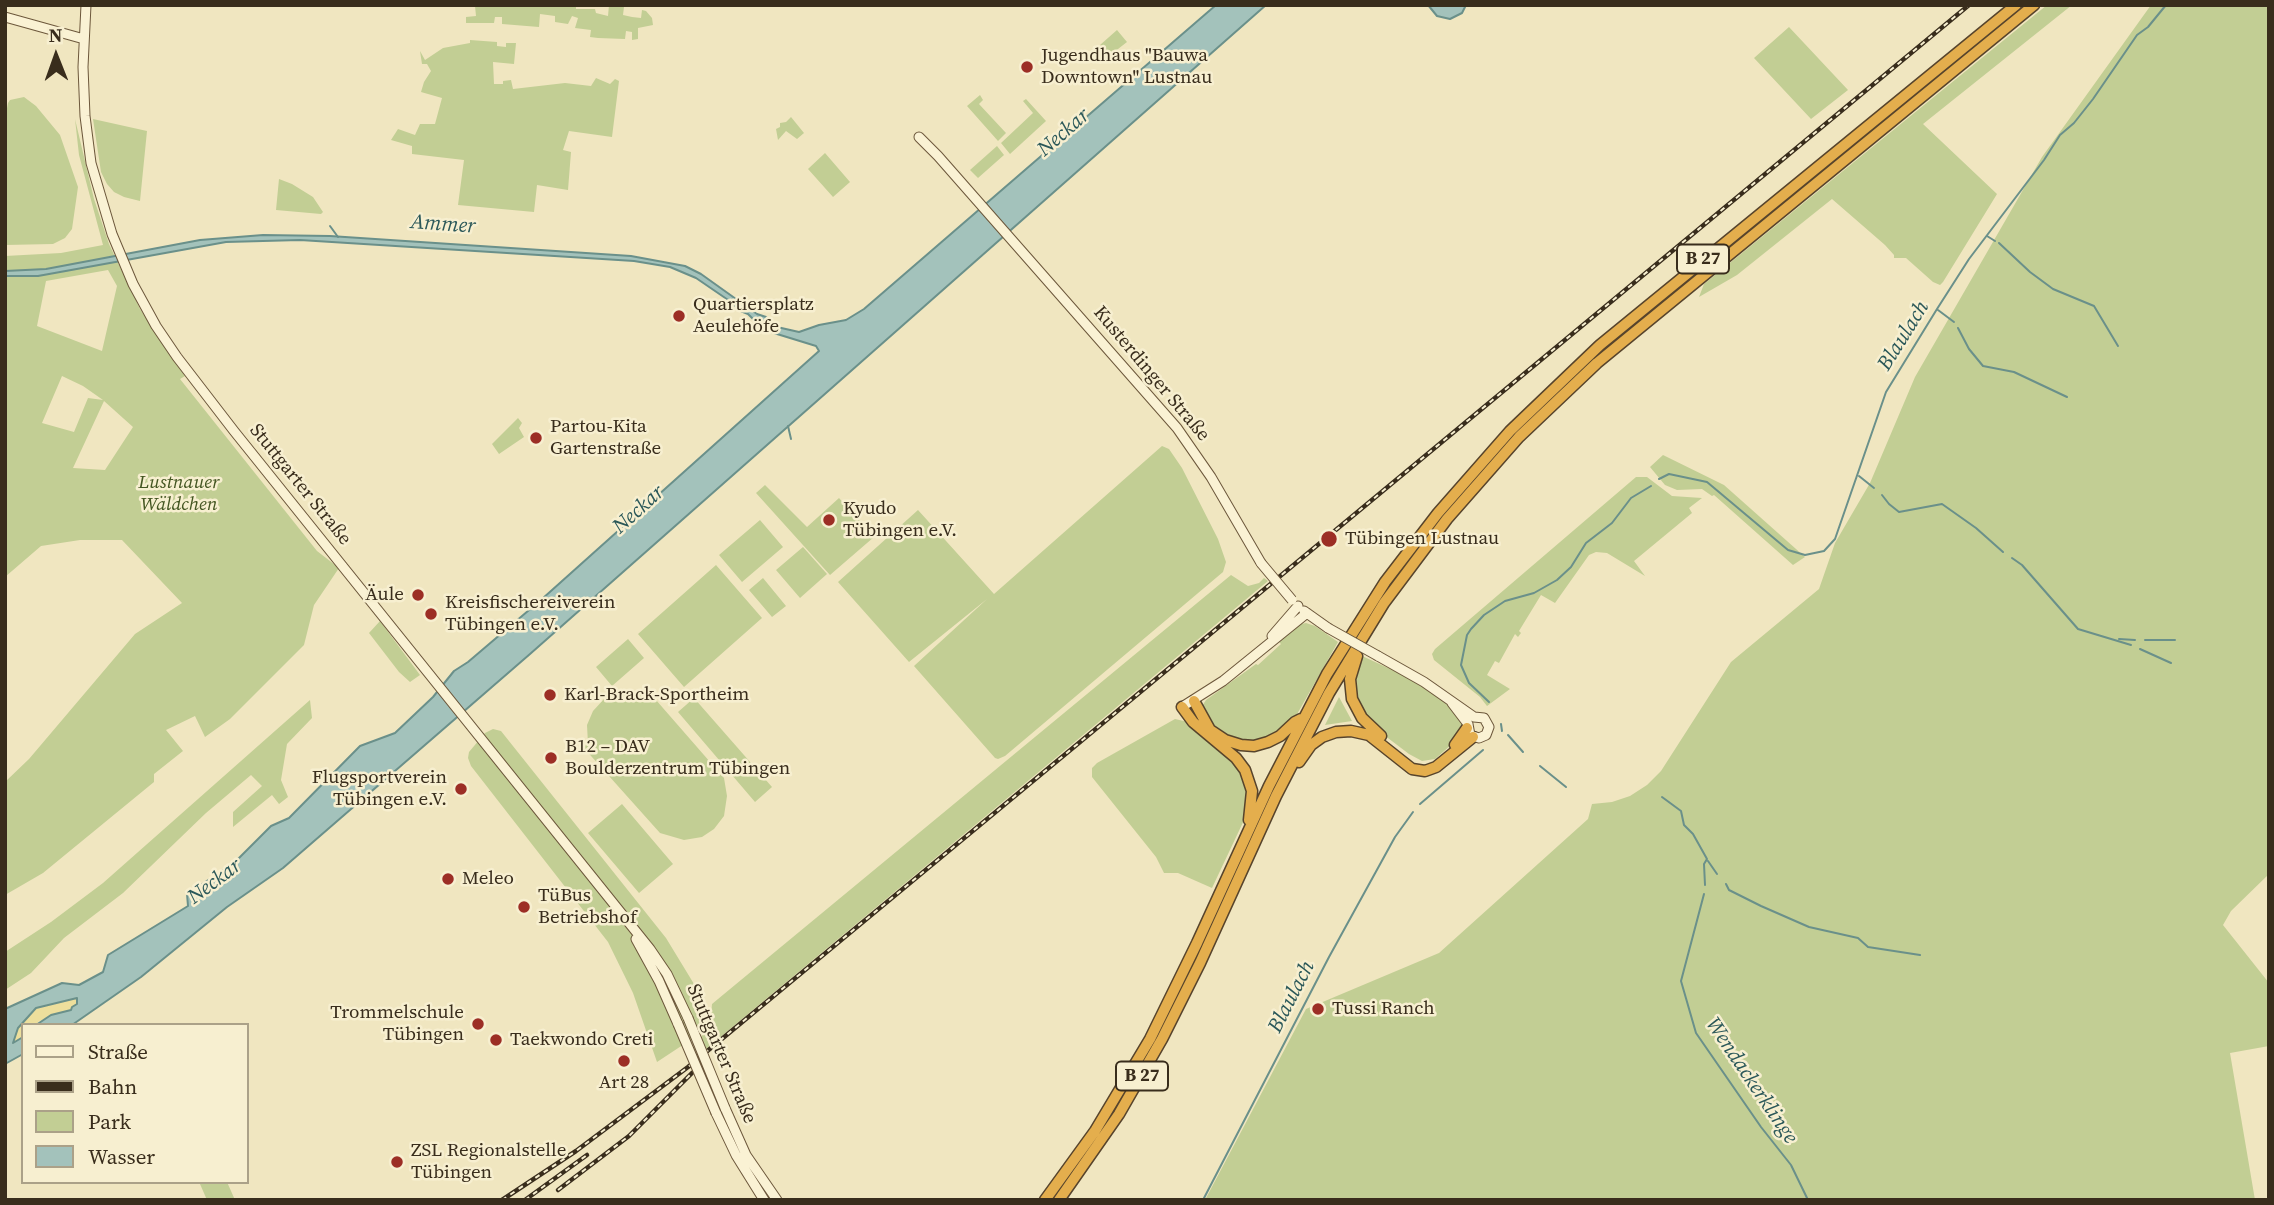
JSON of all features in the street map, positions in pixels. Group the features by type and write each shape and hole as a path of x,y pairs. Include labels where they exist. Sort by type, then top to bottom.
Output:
{"highway":[{"name":"B 27","path":"1045,1200 1096,1131 1142,1055 1303,718 1356,627 1405,554 1466,478 1535,405 1638,313 2016,5"},
{"name":"B 27","path":"1059,1200 1119,1114 1162,1039 1317,714 1365,632 1454,510 1506,451 1570,387 1654,314 2034,5"},
{"path":"1365,632 1352,666 1349,685 1353,704 1367,724 1405,756 1426,765 1442,757 1471,726"},
{"path":"1194,701 1210,730 1241,746 1268,742 1303,718"},
{"path":"1182,708 1194,722 1236,758 1245,770 1252,791 1248,817 1250,828"},
{"path":"1276,796 1287,785 1311,745 1322,737 1351,731 1369,735 1408,766 1419,771 1436,767 1471,726"}],"main road":[{"name":"Stuttgarter Straße","path":"86,5 83,79 87,140 102,202 118,249 150,315 185,368 638,933 663,968 688,1018 736,1156 764,1200"},
{"path":"5,17 84,40"},
{"name":"Kusterdinger Straße","path":"919,137 1190,445 1261,564 1295,603 1328,628 1424,682 1452,703 1471,726"},
{"path":"1247,663 1279,630 1295,603"},
{"path":"1182,708 1247,663 1307,613"},
{"name":"Stuttgarter Straße","path":"629,925 659,981 720,1111 777,1200"}],"green space":[{"path":"469,5 576,7 595,9 596,13 608,16 609,5 620,6 624,7 623,15 632,17 641,18 642,10 646,11 652,18 653,25 638,28 638,39 632,40 632,32 626,31 625,39 598,38 590,37 591,30 575,28 578,18 572,16 568,24 555,22 555,16 540,14 539,27 502,24 502,17 495,17 494,23 466,23 466,17 476,16 475,6 465,7"},
{"path":"2047,5 2072,5 1923,124 1997,194 1940,285 1906,258 1894,258 1885,245 1832,199 1737,275 1699,297 1704,284"},
{"path":"2151,5 2269,5 2269,874 2231,911 2223,925 2269,983 2269,1046 2230,1053 2255,1200 1205,1200 1306,1009 1439,953 1588,819 1592,804 1612,802 1630,796 1647,785 1661,771 1731,662 1819,589 1835,543 1870,483 1915,377 2042,157"},
{"path":"1789,27 1848,90 1811,119 1754,58"},
{"path":"1117,30 1127,42 1109,56 1100,45"},
{"path":"470,40 497,42 497,46 506,47 506,43 516,43 514,64 493,62 494,84 511,80 513,89 565,83 591,86 596,78 610,84 615,79 619,81 612,137 569,131 563,150 571,152 568,190 537,185 534,212 458,205 464,160 412,154 412,146 391,140 398,129 415,135 420,124 435,124 442,98 421,92 431,71 427,64 422,64 420,51 425,60 443,48 470,43"},
{"path":"980,95 983,100 979,104 1006,133 998,141 967,106"},
{"path":"24,97 36,106 60,135 78,187 72,229 65,238 53,244 5,245 5,119 10,100"},
{"path":"1026,99 1046,121 1010,154 1001,143 1033,113 1023,101"},
{"path":"791,117 804,133 797,139 786,131 778,140 776,129 780,127 780,123"},
{"name":"Lustnauer Wäldchen","path":"75,119 94,199 109,244 140,309 185,376 180,379 317,551 339,568 314,605 304,645 230,719 205,737 195,716 166,730 183,751 154,774 154,782 43,873 5,895 5,782 29,759 135,634 182,603 122,540 80,540 41,546 5,577 5,256 61,253 103,245 79,155","holes":["108,270 117,286 102,351 37,326 46,281","62,376 103,400 88,398 74,432 42,423","104,401 133,427 105,470 73,468"]},
{"path":"93,119 147,131 140,201 114,192 107,184 101,172"},
{"path":"997,146 1004,155 978,178 970,170"},
{"path":"825,153 850,182 833,197 808,169"},
{"path":"279,179 313,197 323,212 276,210"},
{"path":"518,418 522,423 519,428 524,437 499,454 492,444"},
{"path":"1162,446 1169,449 1182,468 1218,539 1226,562 1223,572 1005,756 995,758 914,666 987,599 909,662 838,582 918,510 994,594"},
{"path":"1663,455 1724,485 1805,557 1793,565 1714,495 1702,489 1677,490 1665,485 1650,467"},
{"path":"1636,477 1647,477 1672,496 1702,498 1689,508 1692,513 1634,561 1645,576 1607,553 1596,552 1589,555 1555,603 1541,595 1519,631 1521,633 1518,637 1515,634 1499,663 1495,661 1487,675 1510,689 1487,706 1480,697 1434,660 1432,654 1435,649"},
{"path":"765,485 807,527 839,498 874,537 830,575 756,493"},
{"path":"760,520 783,547 742,582 719,555"},
{"path":"803,547 827,574 800,598 776,570"},
{"path":"716,565 762,618 684,687 638,634"},
{"path":"1231,575 1248,586 1259,583 1264,578 1268,581 706,1049 701,1037 710,1027 712,1004"},
{"path":"763,578 786,606 772,617 749,590"},
{"path":"380,621 420,675 410,682 369,633"},
{"path":"1306,623 1338,642 1296,716 1283,731 1245,745 1214,730 1202,706 1206,700 1258,665 1281,644 1281,640"},
{"path":"628,639 644,658 612,686 596,667"},
{"path":"1360,655 1414,680 1450,706 1463,725 1459,738 1435,759 1422,761 1376,729 1365,718 1353,690"},
{"path":"624,692 638,692 656,700 724,778 727,796 724,816 714,829 702,837 684,840 660,833 583,747 588,744 587,725 593,711 604,699"},
{"path":"1339,697 1352,721 1325,725"},
{"path":"694,698 772,787 755,802 678,712"},
{"path":"310,700 312,718 287,744 281,780 288,797 279,804 272,795 233,827 233,812 262,786 251,775 206,813 123,893 64,938 31,973 5,990 5,952 103,883"},
{"path":"1175,719 1188,722 1240,768 1248,784 1246,816 1212,888 1178,873 1164,873 1156,857 1092,777 1092,768 1097,763"},
{"path":"493,729 501,731 666,938 708,1007 709,1018 704,1031 657,1062 633,993 608,942 471,766 469,752 485,733"},
{"path":"622,804 673,864 639,893 588,833"},
{"path":"200,1184 228,1184 235,1200 207,1200"}],"sand":[{"path":"77,998 77,1004 71,1010 38,1023 22,1023 36,1008"},
{"path":"21,1025 21,1039 13,1045"}],"water":[{"name":"Neckar","path":"1216,5 1266,5 530,654 283,868 227,907 141,977 75,1023 39,1023 51,1015 71,1010 77,1004 77,998 36,1008 21,1023 13,1043 21,1038 21,1055 5,1064 5,1009 62,983 79,985 103,972 108,955 188,906 187,894 234,863 271,826 289,818 360,746 395,733 433,697 454,671 542,599 819,351 816,346 764,330 748,314 738,310 734,304 696,278 670,267 634,261 300,240 226,242 38,276 5,276 5,271 46,269 200,240 263,235 330,236 631,256 685,266 701,274 757,314 766,317 777,327 799,332 846,320 864,309"},
{"path":"1428,5 1466,5 1462,13 1450,19 1437,16"}],"waterway":[{"name":"Blaulach","path":"1659,479 1669,474 1707,482 1788,550 1805,555 1824,551 1835,539 1886,392 1937,309 1969,259 2060,135 2074,123 2093,99 2137,35 2148,27 2166,5"},
{"path":"330,226 338,237"},
{"path":"1987,236 1995,241"},
{"path":"1999,243 2053,289 2094,306 2118,346"},
{"path":"1938,310 1954,322"},
{"path":"1958,328 1969,349 1983,366 2014,372 2067,397"},
{"path":"788,426 791,439"},
{"path":"1859,476 1874,488"},
{"name":"Blaulach","path":"1489,702 1469,683 1461,665 1467,635 1471,629 1484,615 1505,601 1534,593 1557,580 1571,567 1586,543 1612,523 1631,498 1651,486"},
{"path":"1882,495 1899,512 1942,504 1976,528 2003,552"},
{"path":"2012,558 2022,565 2078,629 2131,645"},
{"path":"2119,639 2135,640"},
{"path":"2145,640 2175,640"},
{"path":"2140,649 2171,663"},
{"name":"Blaulach","path":"1501,724 1502,731"},
{"name":"Wendackerklinge","path":"1508,735 1523,752"},
{"name":"Blaulach","path":"1420,804 1483,750"},
{"name":"Wendackerklinge","path":"1540,766 1566,787"},
{"name":"Wendackerklinge","path":"1662,797 1681,811 1684,825 1693,834 1707,859 1704,864 1705,885"},
{"name":"Blaulach","path":"1203,1200 1329,957 1395,837 1413,812"},
{"path":"1708,861 1717,874"},
{"path":"1726,884 1729,890 1809,927 1858,938 1868,947 1920,955"},
{"name":"Wendackerklinge","path":"1704,894 1681,981 1696,1033 1761,1127 1791,1165 1808,1200"}],"railway":[{"path":"502,1200 576,1151 688,1067 1969,5"},
{"path":"558,1190 629,1136 692,1073"},
{"path":"525,1200 587,1155"}],"place":[{"name":"Jugendhaus \"Bauwa Downtown\" Lustnau","path":"1027,67"},
{"name":"Quartiersplatz Aeulehöfe","path":"679,316"},
{"name":"Partou-Kita Gartenstraße","path":"536,438"},
{"name":"Kyudo Tübingen e.V.","path":"829,520"},
{"name":"Tübingen Lustnau","path":"1329,539"},
{"name":"Äule","path":"418,595"},
{"name":"Kreisfischereiverein Tübingen e.V.","path":"431,614"},
{"name":"Karl-Brack-Sportheim","path":"550,695"},
{"name":"B12 – DAV Boulderzentrum Tübingen","path":"551,758"},
{"name":"Flugsportverein Tübingen e.V.","path":"461,789"},
{"name":"Meleo","path":"448,879"},
{"name":"TüBus Betriebshof","path":"524,907"},
{"name":"Tussi Ranch","path":"1318,1009"},
{"name":"Trommelschule Tübingen","path":"478,1024"},
{"name":"Taekwondo Creti","path":"496,1040"},
{"name":"Art 28","path":"624,1061"},
{"name":"ZSL Regionalstelle Tübingen","path":"397,1162"}],"water label":[{"name":"Ammer","path":"443,225"}]}
